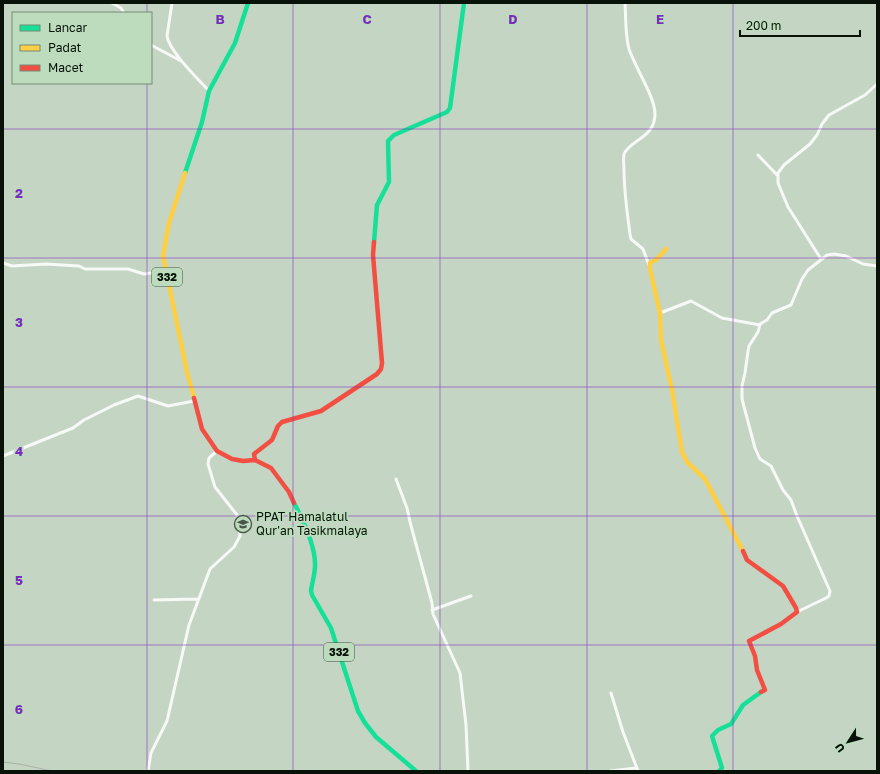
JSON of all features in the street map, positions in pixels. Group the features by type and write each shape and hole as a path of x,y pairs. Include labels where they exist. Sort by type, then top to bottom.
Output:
{"street":[{"path":"112,3 121,8 123,12"},
{"path":"172,3 168,39 183,62 209,91"},
{"name":"332","path":"248,3 235,43 209,91 202,122 182,182 165,242 163,256 194,401 202,430 216,451 232,460 255,460 270,468 289,492 301,515 314,553 312,595 331,628 358,711 368,729 416,771"},
{"path":"255,460 254,454 272,440 278,426 282,422 320,411 363,384 377,374 381,369 382,363 373,255 377,205 389,182 388,141 394,135 447,112 450,108 464,3"},
{"path":"625,3 629,48 652,101 655,113 655,118 649,131 628,149 624,157 624,185 630,234 631,239 643,249 650,269 660,313 661,340 672,390 682,452 687,462 708,484 747,560 783,586 797,612"},
{"path":"152,46 183,62"},
{"path":"821,259 788,207 778,182 778,173 784,165 810,144 829,115 865,95 877,84"},
{"path":"758,155 778,176"},
{"path":"650,269 650,263 657,259 666,249"},
{"path":"719,771 722,768 712,736 715,731 733,722 736,719 740,709 764,690 757,670 755,656 749,641 790,619 797,612 826,598 829,596 830,591 796,516 791,500 783,490 771,466 760,459 754,444 742,399 742,386 747,365 749,346 758,332 760,325 767,320 772,313 791,305 802,279 808,270 827,255 834,254 846,256 863,264 877,266"},
{"path":"3,263 12,266 46,264 79,266 85,269 128,269 144,274 166,271"},
{"path":"660,313 691,301 722,318 760,325"},
{"path":"3,456 73,428 84,420 114,405 138,396 168,406 194,401"},
{"path":"148,771 151,753 168,721 189,625 210,570 234,547 240,536 240,527 237,515 215,487 208,464 209,458 216,451"},
{"path":"396,479 407,508 432,603 432,610 460,676 466,725 468,771"},
{"path":"432,610 471,596"},
{"path":"154,600 199,599"},
{"path":"610,771 637,769 623,732 611,693"}],"railway":[{"path":"3,762 52,771"}],"traffic: fast":[{"path":"185,173 202,122 209,91 235,43 248,3"},
{"path":"374,242 377,205 389,182 388,141 394,135 447,112 450,108 464,3"},
{"path":"294,503 305,525 315,558 315,572 311,591 312,595 331,628 358,711 376,737 416,771"},
{"path":"719,771 722,768 712,736 718,730 731,724 743,705 761,692"}],"traffic: slow":[{"path":"185,173 169,223 163,256 187,372 194,398"},
{"path":"666,249 657,259 650,263 650,269 660,313 661,340 672,390 682,452 687,462 705,479 743,551"}],"traffic: jam":[{"path":"255,460 254,454 272,440 278,426 282,422 321,411 377,374 381,369 382,363 373,255 374,242"},
{"path":"194,398 202,429 217,451 232,459 243,461 255,460 271,468 289,492 294,503"},
{"path":"743,551 747,560 783,586 797,612 781,624 749,641 755,656 757,670 765,690 761,692"}],"place":[{"name":"PPAT Hamalatul Qur'an Tasikmalaya","path":"243,524"}]}
